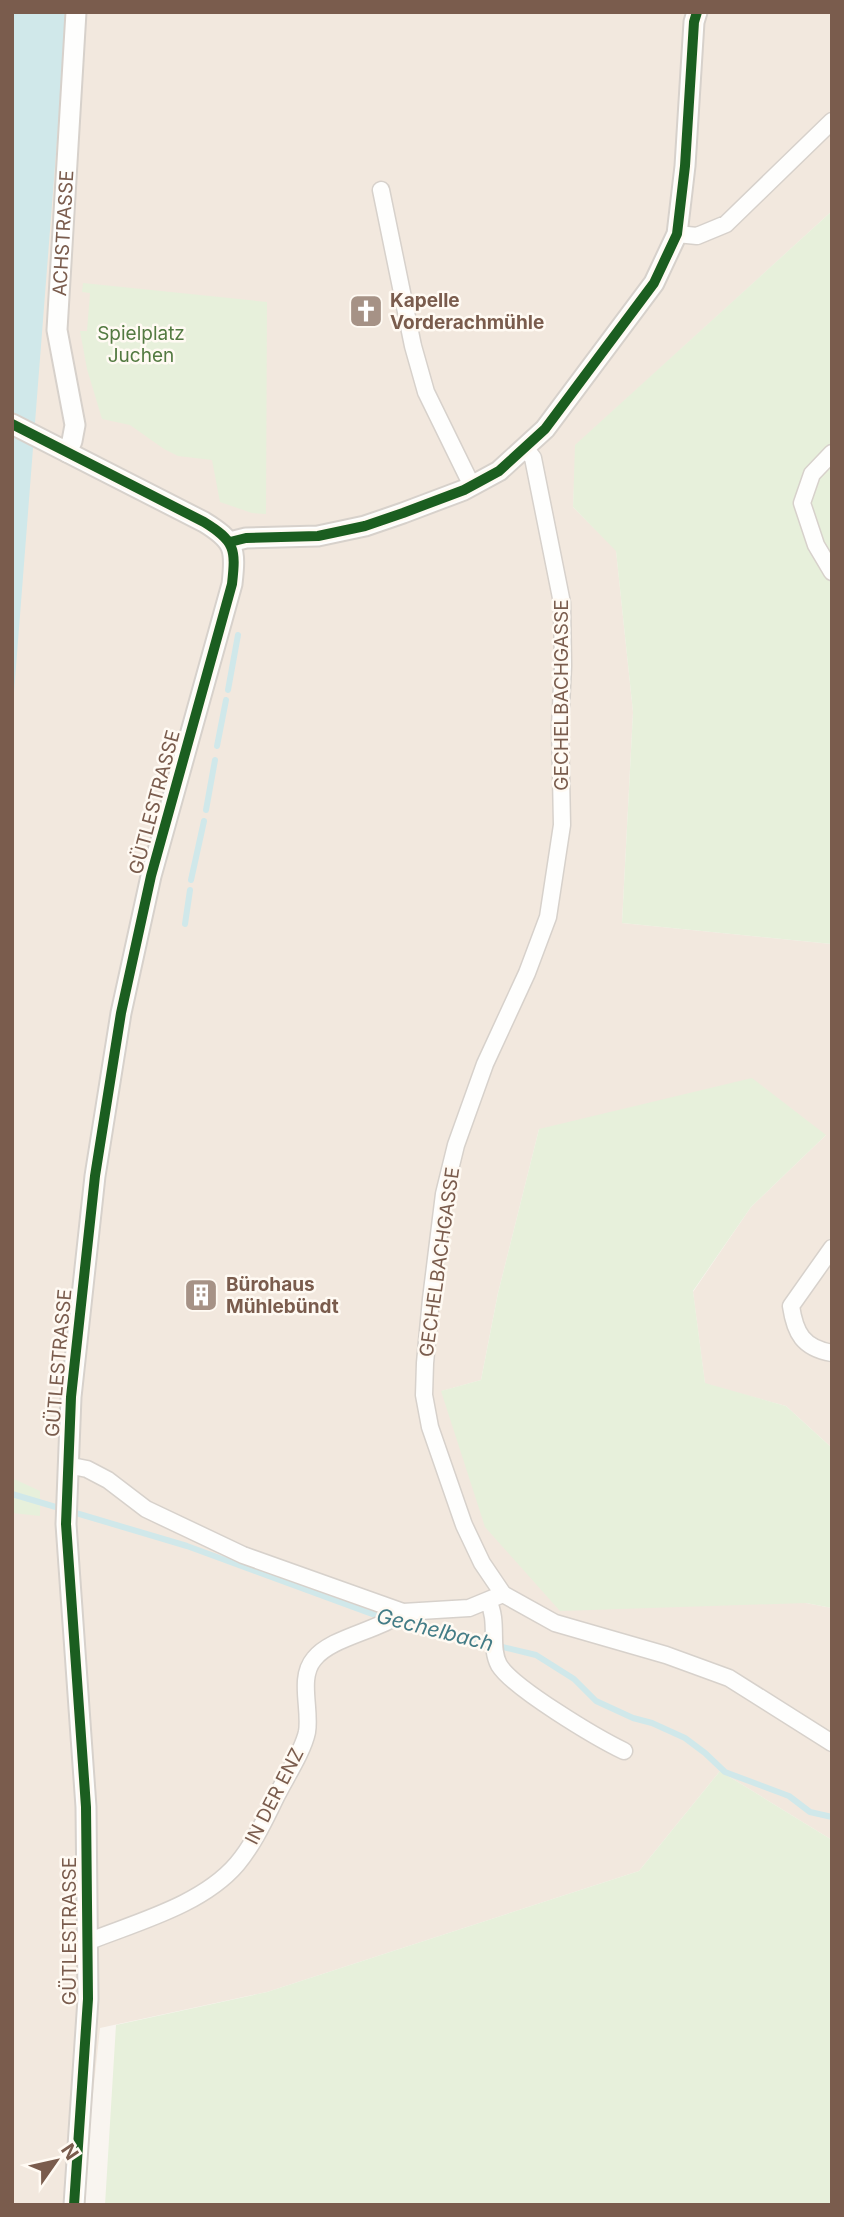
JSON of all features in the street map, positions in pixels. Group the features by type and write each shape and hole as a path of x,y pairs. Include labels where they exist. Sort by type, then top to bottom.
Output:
{"street":[{"name":"ACHSTRASSE","path":"67,452 75,425 57,330 76,12"},
{"path":"12,424 204,522 221,532 230,542 246,538 318,536 365,526 472,486 499,471 545,429 654,283 677,234 697,12"},
{"path":"677,234 697,236 726,224 832,121"},
{"path":"382,190 413,346 426,392 472,486"},
{"name":"GECHELBACHGASSE","path":"526,449 533,458 562,603 562,825 548,918 527,972 485,1063 456,1145 444,1194 430,1299 424,1395 430,1427 464,1524 482,1563 503,1594 555,1623 666,1655 729,1678 832,1743"},
{"path":"832,453 813,474 802,503 817,545 832,572"},
{"name":"GÜTLESTRASSE","path":"74,2205 88,1999 86,1808 65,1496 71,1397 102,1125 121,1013 151,876 232,584 234,552 230,542"},
{"path":"832,1248 791,1306 793,1324 805,1341 816,1350 832,1353"},
{"name":"IN DER ENZ","path":"67,1465 87,1469 108,1480 146,1509 243,1555 401,1614"},
{"name":"IN DER ENZ","path":"87,1942 191,1899 215,1886 240,1861 266,1817 306,1732 307,1669 314,1657 327,1648 378,1627 401,1614 469,1608 503,1594"},
{"path":"488,1601 494,1615 499,1665 521,1686 599,1738 624,1751"}],"shaded area":[{"path":"12,12 832,12 832,211 576,445 573,507 616,550 633,712 622,923 832,944 832,1448 786,1406 705,1384 693,1292 751,1207 826,1135 539,1129 498,1293 481,1380 442,1391 806,1603 832,1608 832,1840 720,1771 639,1871 267,1992 100,2028 81,2205 12,2205"}],"green space":[{"path":"832,211 832,944 622,923 633,712 616,551 573,507 575,445"},
{"name":"Spielplatz Juchen","path":"83,283 267,302 266,514 252,513 220,502 212,460 178,456 130,425 102,419 87,369 80,331 87,331 90,293 82,292"},
{"path":"752,1078 826,1135 751,1207 693,1291 705,1383 786,1406 832,1448 832,1608 806,1603 560,1611 485,1527 441,1391 481,1380 498,1293 539,1129"},
{"path":"12,1478 40,1491 40,1516 12,1513"},
{"path":"720,1771 832,1840 832,2205 105,2205 116,2025 267,1992 639,1871"}],"water":[{"path":"12,12 67,12 12,718"}],"waterway":[{"path":"228,690 238,635"},
{"path":"217,746 226,700"},
{"path":"206,810 215,760"},
{"path":"191,880 204,821"},
{"path":"185,924 190,890"},
{"name":"Gechelbach","path":"12,1494 187,1546 383,1618 536,1655 574,1679 596,1701 685,1738 725,1772 789,1796 810,1812 832,1817"}],"cycle path":[{"path":"230,542 246,538 318,536 365,526 403,513 464,490 499,471 545,429 654,283 677,234 697,12"},
{"path":"12,424 204,522 228,541 234,562 232,584 151,876 121,1013 95,1176 71,1397 66,1524 86,1807 88,1999 74,2205"}],"place":[{"name":"Kapelle Vorderachmühle","path":"366,311"},
{"name":"Bürohaus Mühlebündt","path":"201,1295"}]}
